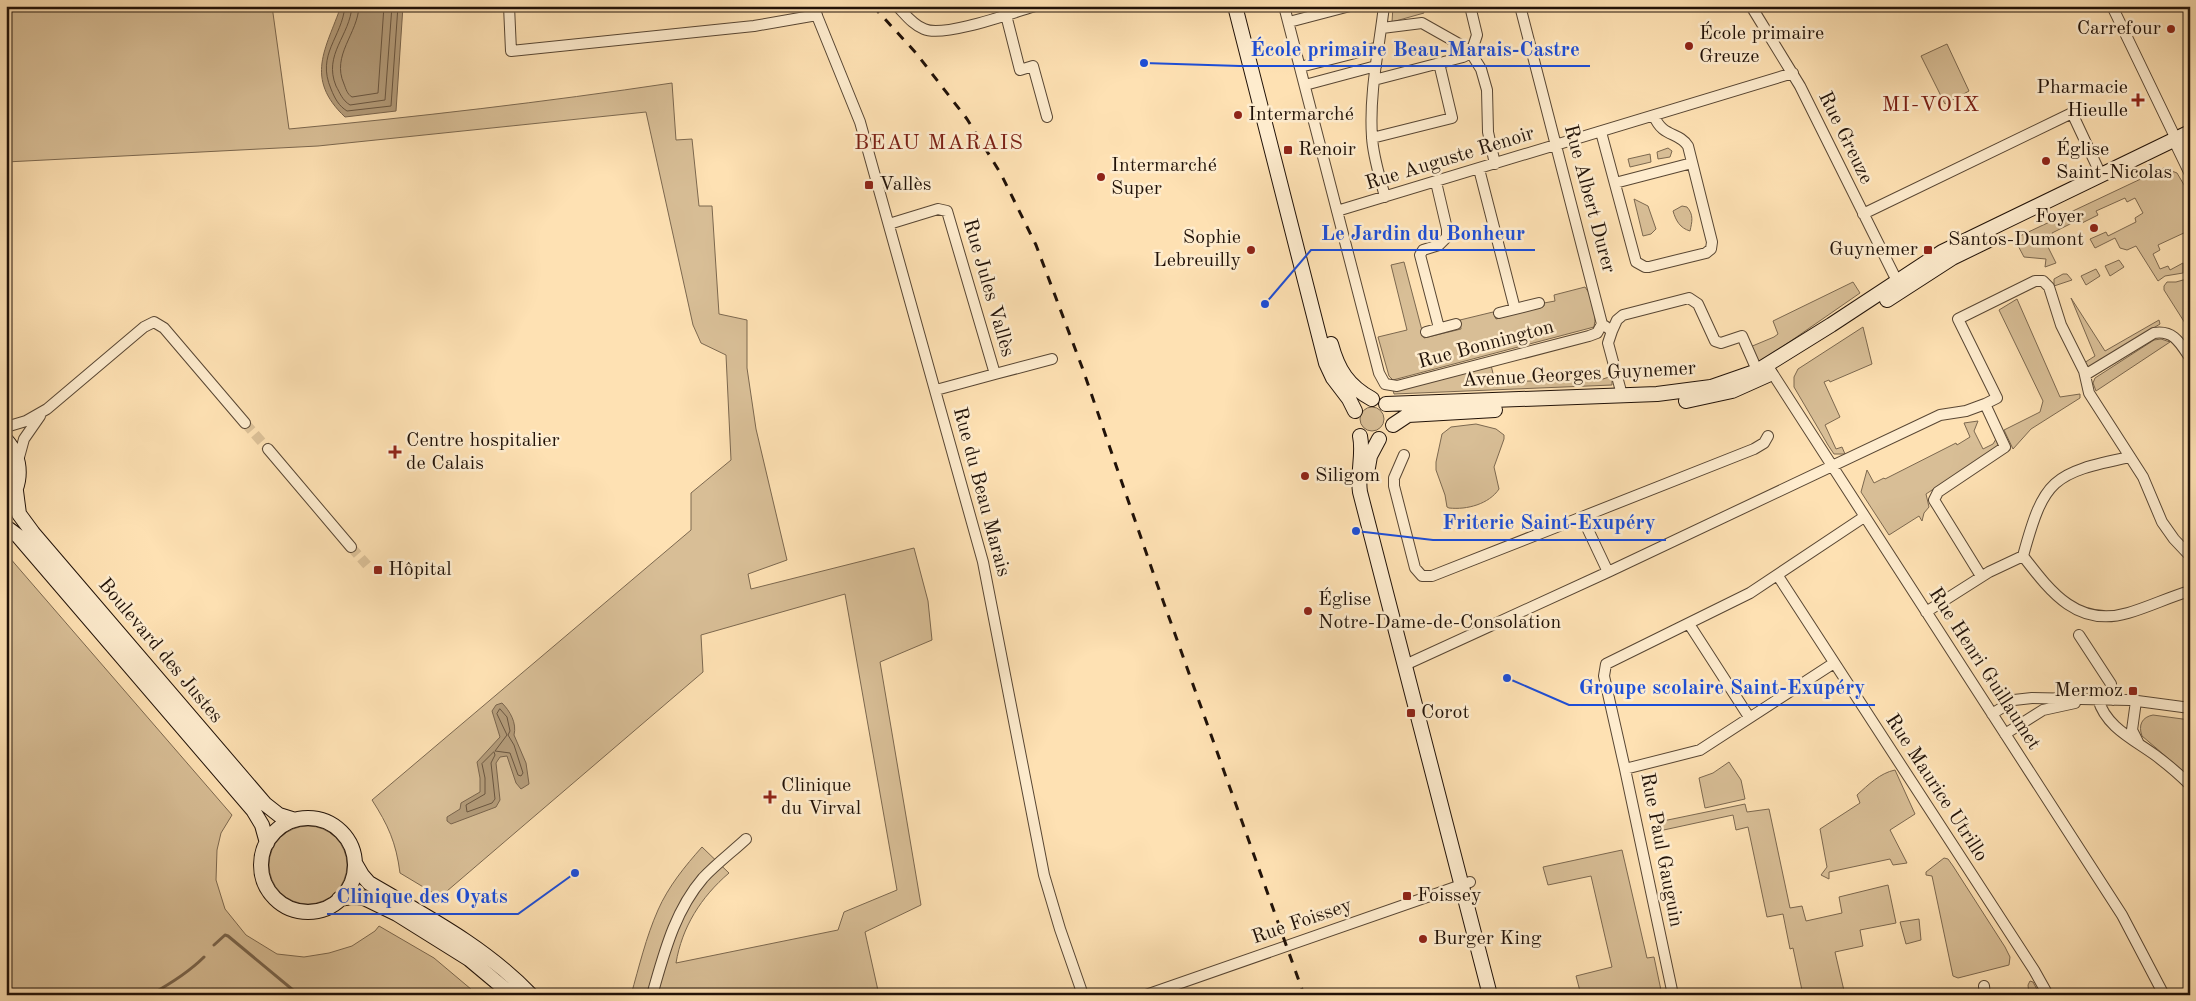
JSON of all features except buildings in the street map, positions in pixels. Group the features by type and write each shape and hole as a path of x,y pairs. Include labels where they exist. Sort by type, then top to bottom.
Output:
{"street":[{"path":"510,6 510,51 754,26 815,11"},
{"path":"897,6 917,26 930,31 943,31 1034,6"},
{"path":"1235,6 1326,363 1331,375 1349,399 1355,411"},
{"path":"1244,6 1340,372 1350,385 1372,399 1386,404 1393,415 1393,425 1388,434 1379,439 1369,440 1360,436"},
{"path":"1284,6 1337,211"},
{"path":"1289,22 1350,6"},
{"path":"1384,6 1374,80 1372,138 1385,197"},
{"path":"1374,80 1463,57 1471,53 1477,35 1470,6"},
{"name":"Rue Albert Durer","path":"1520,6 1602,324"},
{"name":"Rue Greuze","path":"1751,6 1793,73 1899,285"},
{"path":"2112,6 2185,143 2190,174"},
{"name":"Rue du Beau Marais","path":"815,11 857,111 936,390 987,579 1044,875 1082,995"},
{"path":"1006,15 1020,70 1033,66 1047,117"},
{"path":"1382,28 1422,23 1461,45 1471,53 1481,69 1487,90 1488,132 1495,164"},
{"path":"1300,67 1379,47"},
{"path":"1372,138 1452,118 1439,63"},
{"path":"1305,85 1376,66"},
{"name":"Rue Auguste Renoir","path":"1337,211 1557,146 1793,73"},
{"path":"1863,214 2072,113 2102,175"},
{"path":"1601,132 1635,259 1638,264 1649,267 1706,253 1711,249 1712,242 1688,146 1685,142 1663,131 1657,125 1654,116"},
{"name":"Avenue Georges Guynemer","path":"1393,425 1404,416 1414,414 1679,402 1721,395 1765,372 1899,285 1956,245 2102,175 2185,143"},
{"name":"Avenue Georges Guynemer","path":"1899,285 2185,143"},
{"path":"1615,183 1692,163"},
{"path":"1479,169 1515,309"},
{"path":"1436,182 1447,229 1447,237 1439,245 1423,250 1420,255 1438,328"},
{"name":"Rue Jules Vallès","path":"889,224 938,209 947,211 995,374 936,390"},
{"name":"Rue Bonnington","path":"1337,211 1379,373 1385,384 1396,386 1589,336 1597,333 1602,324"},
{"path":"1409,664 1940,415 1966,412 1997,398 1958,319 2039,280 2044,281 2049,287 2061,324 2084,375 2089,393 2143,477 2162,522 2174,539 2190,556"},
{"name":"Rue Henri Guillaumet","path":"1612,331 1617,320 1623,315 1689,298 1698,304 1715,341 1721,343 1742,336 1832,467 2122,915 2164,995"},
{"path":"1499,313 1539,303"},
{"path":"6,427 26,421 46,409 144,327 154,322 164,328 245,423"},
{"path":"1426,332 1456,324"},
{"path":"1602,324 1612,331 1608,343 1622,395"},
{"path":"2084,375 2154,333 2161,332 2172,335 2190,358"},
{"path":"995,374 1052,359"},
{"name":"Avenue Georges Guynemer","path":"1386,404 1622,395 1698,390 1765,372"},
{"path":"1372,399 1360,404 1355,411 1353,424 1360,436 1362,447 1358,475 1360,492 1409,664 1466,884 1499,995"},
{"path":"1981,576 1934,500 1938,492 2005,447 1985,404"},
{"path":"18,461 26,434 46,409"},
{"path":"1404,455 1396,474 1394,486 1415,568 1419,574 1425,577 1432,576 1754,449 1764,444 1768,436"},
{"path":"1379,439 1370,456 1367,484 1409,664"},
{"path":"6,440 18,461"},
{"path":"268,449 351,547"},
{"path":"1926,612 1981,576 2023,556 2036,511 2055,483 2083,467 2130,457"},
{"name":"Boulevard des Justes","path":"18,461 19,476 16,491 19,514 33,533 265,804 279,815 295,820"},
{"path":"6,505 16,491"},
{"path":"1582,517 1608,572"},
{"path":"1625,769 1604,676 1604,669 1610,662 1750,593 1864,517"},
{"name":"Boulevard des Justes","path":"6,527 18,536 252,810 262,825 267,844"},
{"path":"2023,556 2060,600 2075,609 2092,614 2120,615 2190,591"},
{"name":"Rue Maurice Utrillo","path":"1778,576 2034,970 2048,995"},
{"path":"1689,624 1749,717"},
{"path":"2079,635 2111,684 2113,700"},
{"name":"Rue Paul Gauguin","path":"1673,995 1625,769 1696,752 1834,662"},
{"path":"1992,714 2009,702 2019,698 2054,697 2136,701 2190,708"},
{"path":"2005,734 2022,721 2051,707 2098,699"},
{"path":"2098,699 2104,714 2113,725 2170,766 2190,785"},
{"path":"2136,701 2132,730 2135,738 2142,746"},
{"path":"355,863 350,884 339,899 326,908 310,911 294,909 280,902 269,890 263,875 262,863 267,844 278,829 295,820 307,818 320,820 336,827 348,841 355,863 369,883 431,917 468,941 507,971 531,995"},
{"path":"652,995 669,939 685,904 710,871 746,839"},
{"path":"1466,884 1490,995"},
{"name":"Rue Foissey","path":"1146,995 1466,884"},
{"path":"339,899 364,898 397,914 470,959 512,995"}],"shaded area":[{"path":"6,6 272,6 289,129 481,109 672,83 676,140 692,139 699,206 712,206 719,314 747,320 747,368 756,429 787,560 748,574 751,589 914,548 928,601 932,640 880,662 921,905 865,932 879,995 631,995 646,941 662,901 677,877 702,847 729,873 710,892 694,914 683,937 676,963 838,930 844,912 897,890 845,594 701,635 703,672 440,897 400,873 390,834 372,800 691,530 691,493 731,460 726,355 701,343 693,325 646,112 318,146 6,162"},
{"path":"1393,6 1422,6 1424,13 1392,22"},
{"path":"1947,44 1969,91 1945,104 1921,56"},
{"path":"1668,148 1672,151 1670,157 1658,159 1657,152"},
{"path":"1650,154 1651,162 1630,167 1628,159"},
{"path":"2164,168 2177,173 2190,195 2190,235 2186,232 2158,245 2160,250 2153,254 2160,269 2168,266 2170,270 2183,263 2183,273 2165,276 2158,281 2136,246 2127,250 2120,248 2115,238 2095,248 2090,239 2106,232 2108,236 2136,222 2135,218 2143,213 2135,198 2127,202 2125,198 2096,211 2098,215 2082,223 2080,219 2052,233 2053,237 2045,241 2056,263 2045,267 2046,259 2024,257 2015,240 2022,235"},
{"path":"1634,199 1648,206 1656,229 1651,234 1643,236"},
{"path":"1682,206 1687,207 1692,216 1690,231 1679,224 1673,211"},
{"path":"2119,260 2124,267 2110,276 2105,266"},
{"path":"1404,262 1424,338 1461,329 1460,320 1493,312 1496,319 1544,306 1544,303 1555,301 1554,295 1585,287 1591,296 1594,306 1594,327 1393,380 1389,376 1378,337 1407,330 1391,265"},
{"path":"2096,269 2100,276 2086,285 2081,276"},
{"path":"2067,274 2072,280 2054,286 2054,279"},
{"path":"2190,278 2190,331 2164,290 2164,286 2167,282 2176,282"},
{"path":"1853,282 1860,293 1759,363 1750,347 1778,334 1773,321"},
{"path":"2071,298 2105,351 2159,320 2160,324 2089,367 2084,363 2095,356"},
{"path":"2017,299 2060,397 2080,394 2080,398 2031,429 2013,449 2004,430 2040,412 2043,401 1999,310"},
{"path":"1863,327 1872,364 1830,382 1829,380 1824,382 1840,417 1825,425 1836,449 1842,447 1845,454 1834,454 1794,387 1794,377 1798,369"},
{"path":"2161,339 2170,342 2096,391 2093,383 2095,378 2154,340"},
{"path":"1491,365 1495,382 1603,379 1612,376 1612,385 1394,394 1393,390"},
{"path":"1372,407 1381,410 1384,419 1381,428 1372,431 1363,428 1360,419 1363,410"},
{"path":"1978,421 1974,431 1983,449 1993,444 1996,439 1999,446 1926,494 1929,507 1924,513 1922,521 1919,516 1889,535 1861,492 1867,470 1874,483 1885,479 1970,437 1964,423"},
{"path":"1476,424 1496,429 1504,435 1494,467 1499,489 1490,499 1477,505 1449,508 1447,507 1445,495 1436,470 1442,434 1451,427"},
{"path":"6,453 11,473 6,492"},
{"path":"9,557 232,815 221,833 217,850 216,880 225,909 246,935 277,954 304,957 329,953 352,946 375,931 379,926 434,958 478,995 6,995 6,558"},
{"path":"2153,715 2190,720 2190,777 2142,736 2140,728 2142,722"},
{"path":"1729,762 1741,780 1745,799 1705,808 1699,778 1713,773"},
{"path":"1895,770 1915,814 1890,830 1907,863 1893,865 1890,859 1829,872 1829,879 1821,875 1827,867 1820,829 1860,803 1857,795 1870,783 1884,774"},
{"path":"1745,804 1747,812 1769,809 1790,908 1802,906 1806,921 1842,913 1839,897 1888,885 1896,923 1860,930 1863,946 1835,952 1845,995 1803,995 1793,948 1790,949 1783,914 1767,917 1748,827 1736,830 1733,815 1659,831 1658,822"},
{"path":"300,826 316,826 330,832 341,843 347,857 347,873 341,887 330,898 316,904 300,904 286,898 275,887 269,873 269,857 275,843 286,832"},
{"path":"1622,850 1647,958 1654,957 1662,995 1581,995 1576,976 1612,967 1591,876 1548,885 1543,867"},
{"path":"1944,858 1948,859 1953,866 2005,947 2010,957 2009,965 1958,978 1953,976 1932,876 1926,875 1926,872"},
{"path":"1919,919 1921,940 1906,944 1900,922"},
{"path":"2030,981 2033,982 2040,995 2029,995 2028,985"}],"water":[{"path":"341,6 403,6 396,111 345,117 332,103 325,89 322,63"},
{"path":"502,703 514,722 514,735 526,763 529,784 521,789 516,783 507,756 500,757 496,763 500,800 496,807 451,824 447,821 447,817 460,809 461,803 480,792 477,762 500,737 492,711 496,705"}],"waterway":[{"path":"214,945 225,935 228,936 299,995"},
{"path":"150,995 178,978 204,957"}],"tunnel":[{"path":"245,423 268,449"},
{"path":"351,547 367,565"}],"railway":[{"path":"873,6 916,53 967,119 1001,174 1036,245 1082,367 1156,581 1304,995"}],"place":[{"name":"Carrefour","path":"2171,29"},
{"name":"École primaire Greuze","path":"1689,46"},
{"name":"École primaire Beau-Marais-Castre","path":"1144,63"},
{"name":"Pharmacie Hieulle","path":"2138,100"},
{"name":"Intermarché","path":"1238,115"},
{"name":"Renoir","path":"1288,150"},
{"name":"Église Saint-Nicolas","path":"2046,161"},
{"name":"Intermarché Super","path":"1101,177"},
{"name":"Vallès","path":"869,185"},
{"name":"Foyer Santos-Dumont","path":"2094,228"},
{"name":"Sophie Lebreuilly","path":"1251,250"},
{"name":"Guynemer","path":"1928,250"},
{"name":"Le Jardin du Bonheur","path":"1265,304"},
{"name":"Centre hospitalier de Calais","path":"395,452"},
{"name":"Siligom","path":"1305,476"},
{"name":"Friterie Saint-Exupéry","path":"1356,531"},
{"name":"Hôpital","path":"378,570"},
{"name":"Église Notre-Dame-de-Consolation","path":"1308,611"},
{"name":"Groupe scolaire Saint-Exupéry","path":"1507,678"},
{"name":"Mermoz","path":"2133,691"},
{"name":"Corot","path":"1411,713"},
{"name":"Clinique du Virval","path":"770,797"},
{"name":"Clinique des Oyats","path":"575,873"},
{"name":"Foissey","path":"1407,896"},
{"name":"Burger King","path":"1423,939"}],"district":[{"name":"MI-VOIX","path":"1931,105"},
{"name":"BEAU MARAIS","path":"939,143"}]}
